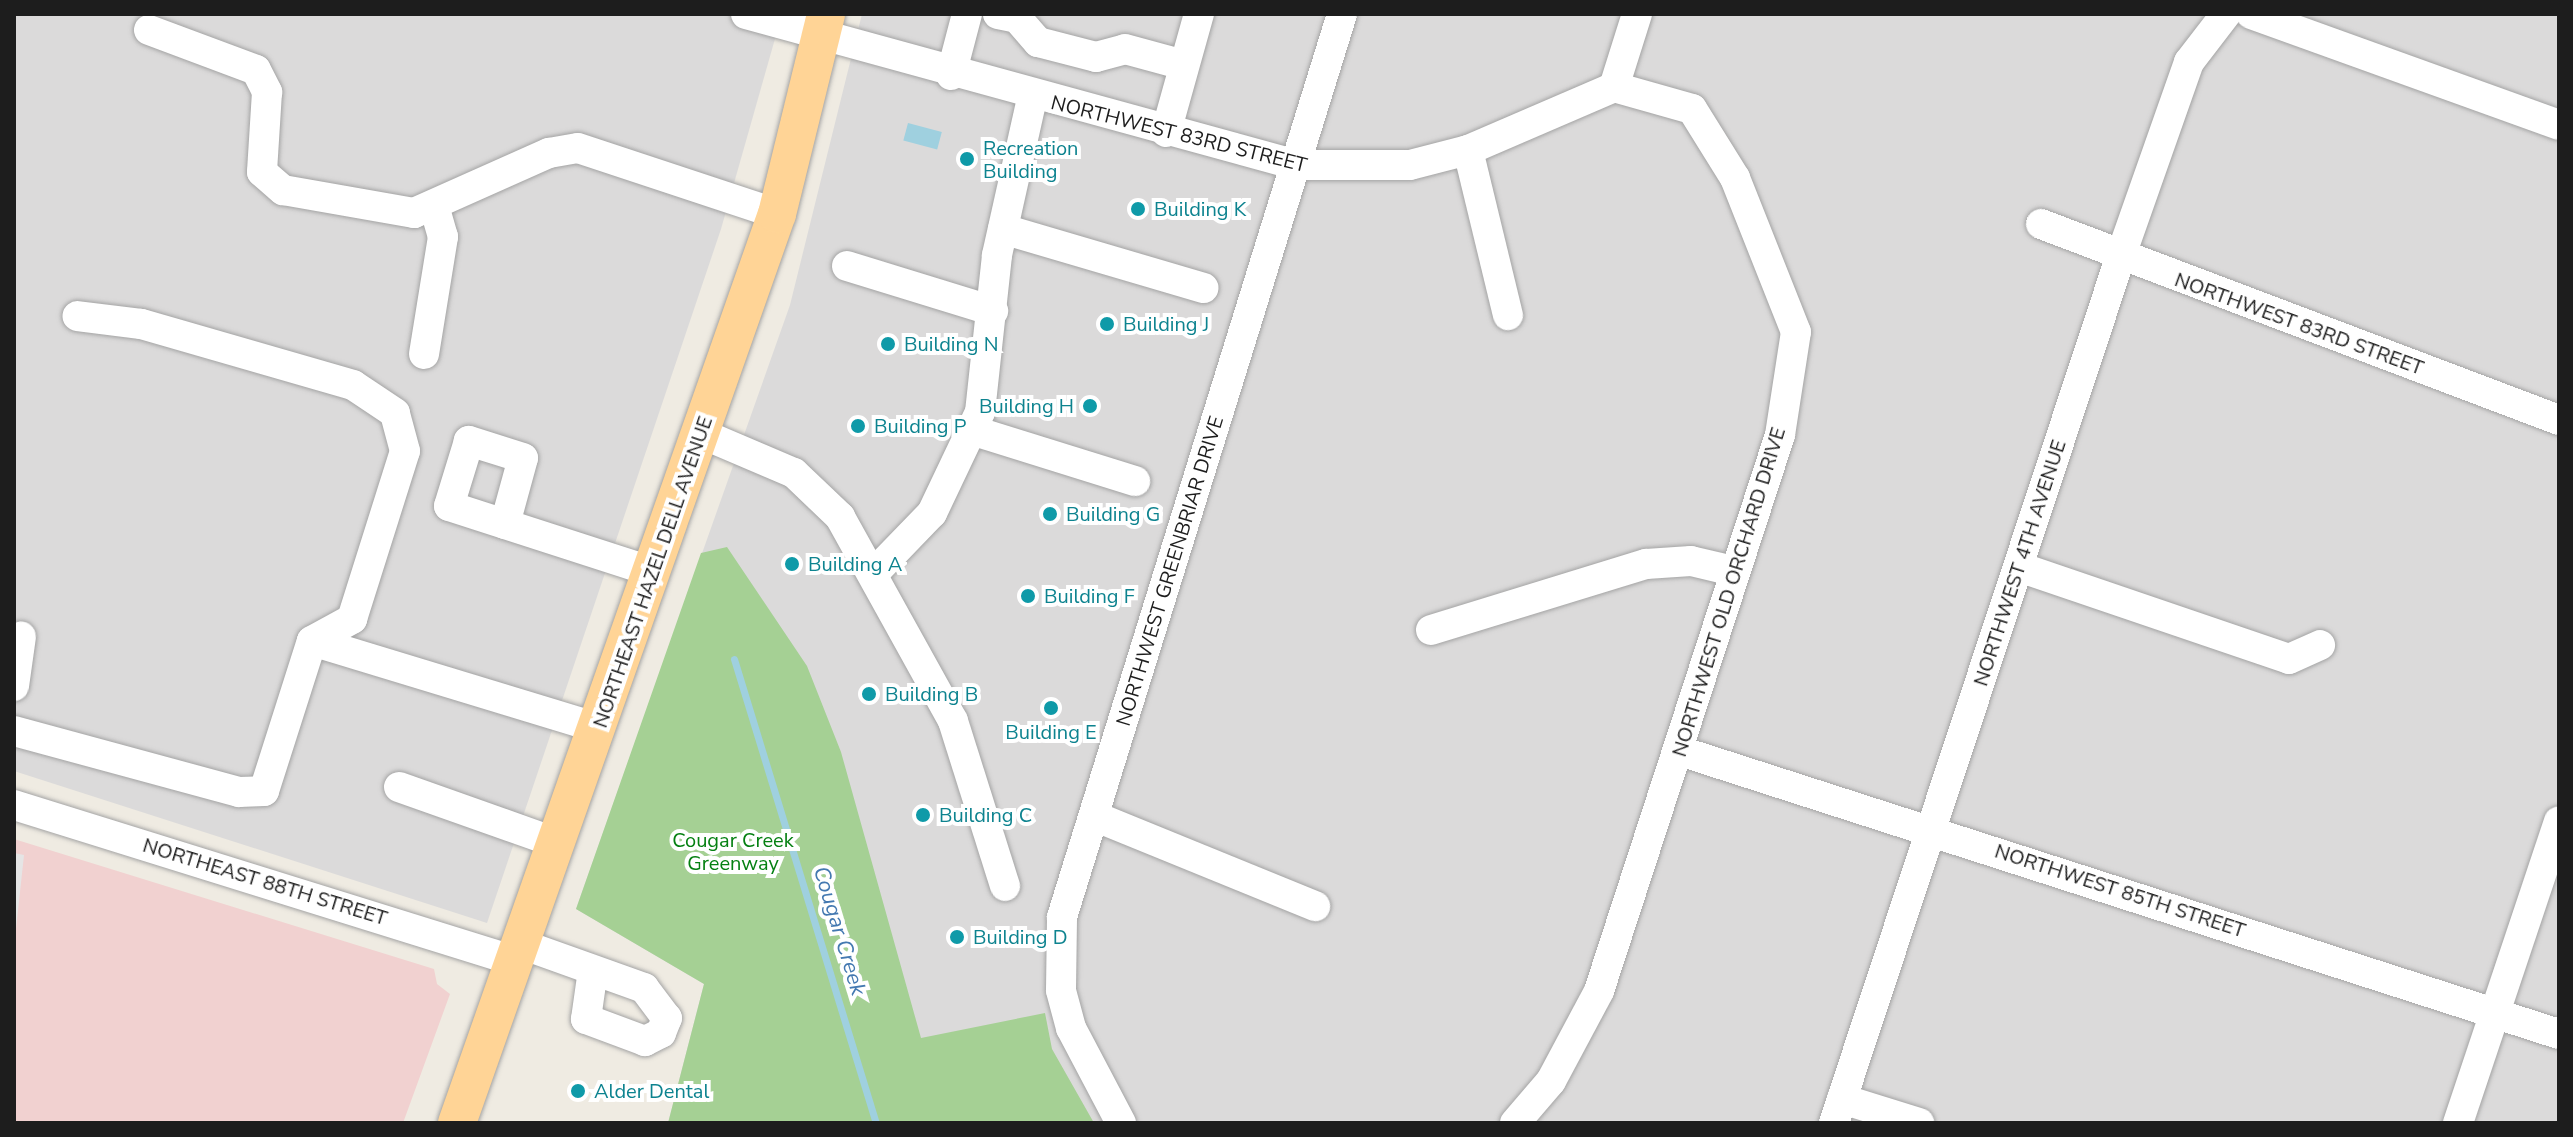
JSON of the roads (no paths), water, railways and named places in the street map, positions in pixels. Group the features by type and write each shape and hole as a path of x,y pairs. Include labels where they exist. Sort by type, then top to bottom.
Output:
{"main road":[{"name":"NORTHEAST HAZEL DELL AVENUE","path":"457,1123 599,728 777,214 823,26"}],"street":[{"name":"NORTHWEST 83RD STREET","path":"746,14 823,26 951,75 1032,98 1297,165 1354,170 1468,150 1614,87"},
{"path":"951,75 967,14"},
{"path":"998,14 1017,18 1038,42 1096,57 1125,49 1184,65"},
{"path":"1166,132 1199,14"},
{"name":"NORTHWEST GREENBRIAR DRIVE","path":"1121,1123 1086,1067 1061,990 1062,917 1342,14"},
{"path":"1614,87 1637,14"},
{"name":"NORTHWEST 4TH AVENUE","path":"1838,1111 2120,258 2189,62 2226,14"},
{"path":"2251,14 2559,125"},
{"path":"149,30 256,70 267,92 261,160 272,186 397,215 434,206 565,148 777,214"},
{"name":"NORTHWEST OLD ORCHARD DRIVE","path":"1515,1123 1551,1081 1599,991 1680,751 1733,571 1780,435 1796,332 1735,178 1692,109 1614,87"},
{"path":"873,574 932,513 971,430 993,311 1003,229 1032,98"},
{"path":"1468,150 1508,315"},
{"path":"424,354 443,237 434,206"},
{"name":"NORTHWEST 83RD STREET","path":"2041,224 2120,258 2559,420"},
{"path":"1003,229 1204,288"},
{"path":"847,266 993,311"},
{"path":"14,731 239,792 264,791 312,641 347,626 358,606 403,462 395,413 318,373 141,324 77,316"},
{"path":"971,430 1135,481"},
{"path":"700,433 794,473 840,517 953,721 1005,886"},
{"path":"505,524 653,572"},
{"path":"1431,630 1646,564 1691,561 1733,571"},
{"path":"2019,567 2289,659 2320,645"},
{"path":"14,686 21,636"},
{"path":"312,641 599,728"},
{"name":"NORTHWEST 85TH STREET","path":"1680,751 2559,1034"},
{"path":"399,787 557,843"},
{"name":"NORTHEAST 88TH STREET","path":"14,805 518,952 593,970"},
{"path":"1094,816 1315,906"},
{"path":"2458,1123 2559,821"},
{"path":"1838,1111 1919,1123"}],"water":[{"path":"908,123 942,132 937,149 903,140"}],"waterway":[{"name":"Cougar Creek","path":"734,659 876,1123"}],"place":[{"name":"Recreation Building","path":"967,159"},
{"name":"Building K","path":"1138,209"},
{"name":"Building J","path":"1107,324"},
{"name":"Building N","path":"888,344"},
{"name":"Building H","path":"1090,406"},
{"name":"Building P","path":"858,426"},
{"name":"Building G","path":"1050,514"},
{"name":"Building A","path":"792,564"},
{"name":"Building F","path":"1028,596"},
{"name":"Building B","path":"869,694"},
{"name":"Building E","path":"1051,708"},
{"name":"Building C","path":"923,815"},
{"name":"Building D","path":"957,937"},
{"name":"Alder Dental","path":"578,1091"}],"park label":[{"name":"Cougar Creek Greenway","path":"733,852"}]}
